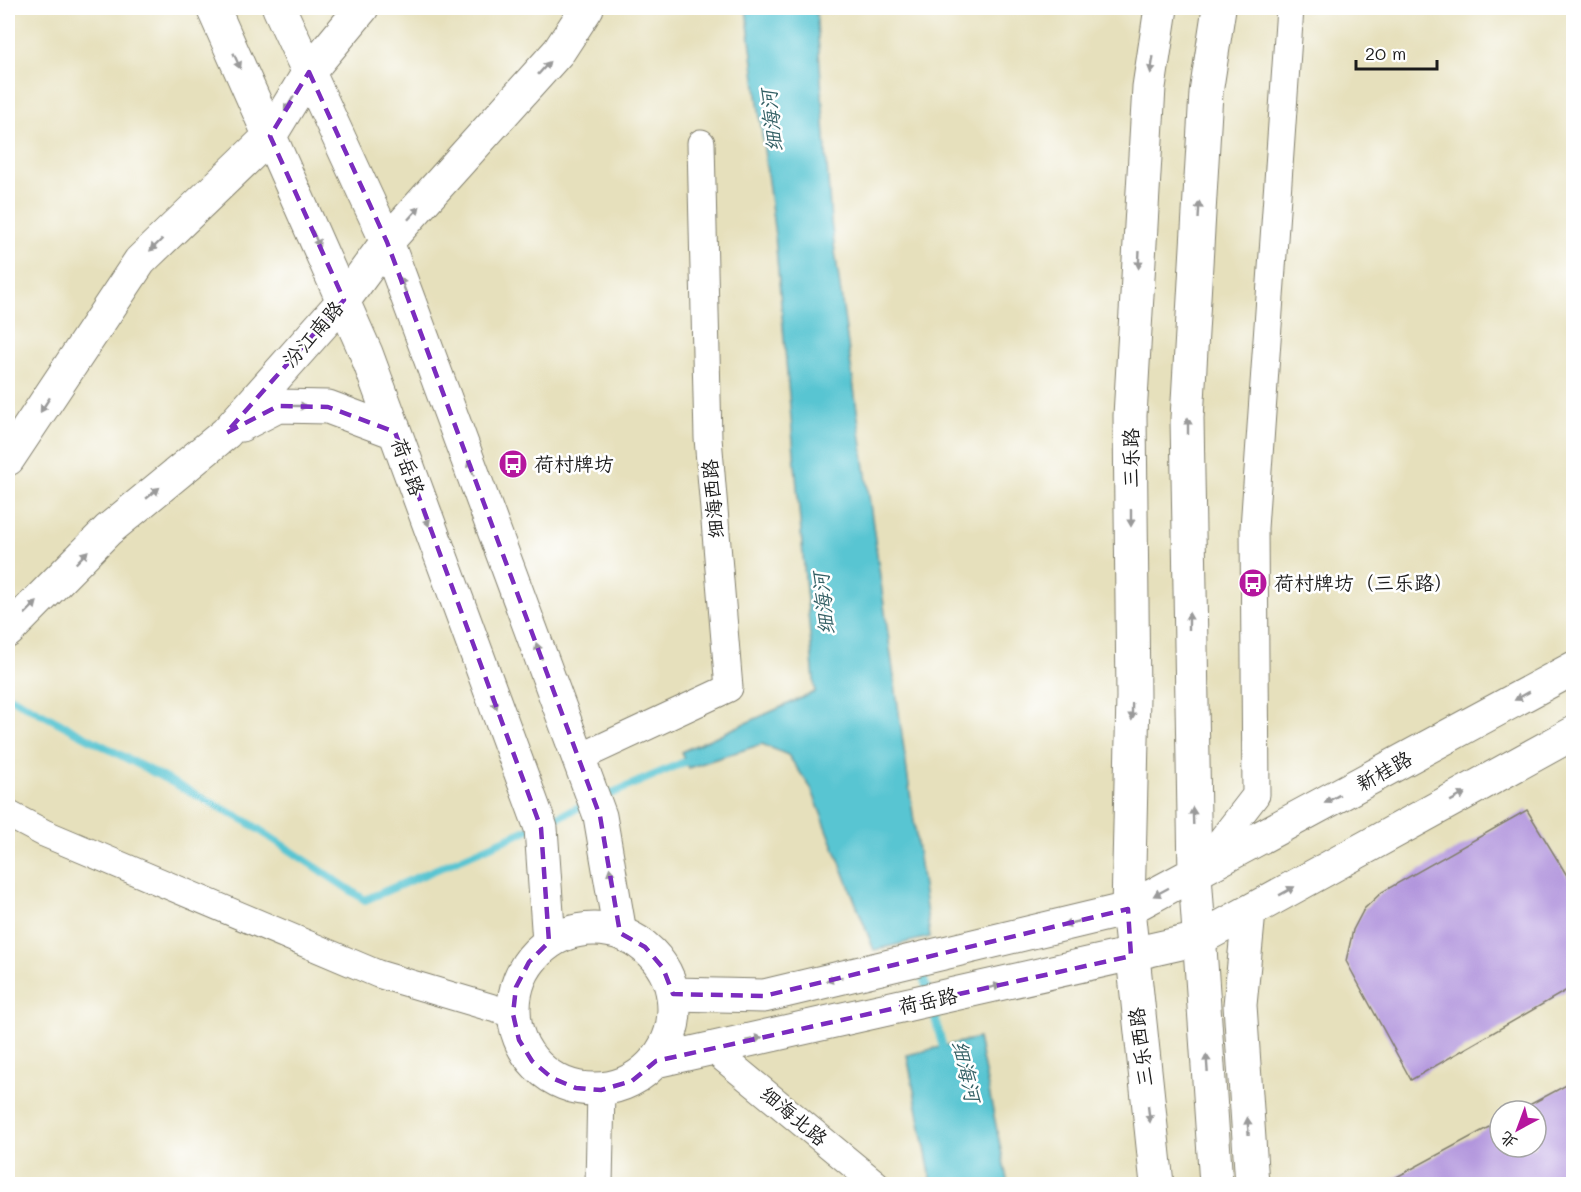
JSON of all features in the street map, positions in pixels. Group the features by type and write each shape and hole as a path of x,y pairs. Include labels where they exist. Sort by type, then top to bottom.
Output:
{"main road":[{"name":"荷岳路","path":"213,8 344,300 542,828 549,942"},
{"path":"279,8 387,242 579,758 600,816 621,933"},
{"path":"8,459 140,261 270,136 309,72 362,8"},
{"name":"汾江南路","path":"8,631 108,530 226,433 344,300 387,242 559,51 587,8"},
{"name":"三乐路","path":"1128,909 1133,697 1130,416 1149,87 1161,8"},
{"path":"1216,1185 1194,874 1187,418 1206,93 1219,8"},
{"path":"226,433 278,406 328,407 395,432"},
{"name":"新桂路","path":"1194,874 1574,668"},
{"path":"1199,939 1574,733"},
{"path":"673,994 764,996 1128,909 1194,874"},
{"name":"三乐西路","path":"1128,909 1131,956 1157,1185"},
{"path":"1249,912 1240,1005 1252,1185"},
{"path":"596,929 621,933 645,947 663,968 673,994 674,1017 669,1040 656,1061 632,1081 601,1090 576,1088 552,1078 532,1061 519,1040 513,1014 516,987 529,962 549,942 571,932 596,929"},
{"name":"荷岳路","path":"656,1061 1199,939"}],"street":[{"path":"1194,874 1256,795 1254,528 1290,8"},
{"name":"细海西路","path":"579,758 729,688 708,438 701,142"},
{"path":"8,814 44,833 378,974 513,1014"},
{"name":"细海北路","path":"711,1048 876,1185"},
{"path":"599,1185 601,1090"}],"highlighted area":[{"path":"309,72 387,242 600,816 620,933 645,947 663,968 673,994 764,996 1128,909 1131,956 656,1061 632,1081 601,1090 576,1088 552,1078 532,1061 519,1040 513,1014 516,987 529,962 549,942 541,828 395,432 328,407 278,406 226,433 344,300 270,136"}],"water":[{"path":"746,8 816,8 831,222 930,937 874,950 811,788 788,755 762,744 688,768 681,752 815,692 775,236"},
{"path":"978,1038 1008,1184 932,1184 907,1055"}],"building":[{"path":"1527,810 1574,887 1574,986 1411,1080 1346,961 1353,930 1364,909 1382,892"},
{"path":"1574,1081 1574,1184 1391,1184 1391,1180 1488,1127 1488,1159 1548,1159 1548,1099 1540,1099"}],"waterway":[{"path":"8,696 246,821 365,900 534,827"},
{"path":"601,798 694,758"},
{"path":"546,822 589,803"},
{"name":"细海河","path":"921,966 928,994"},
{"name":"细海河","path":"932,1007 945,1055"}],"place":[{"name":"荷村牌坊","path":"513,464"},
{"name":"荷村牌坊（三乐路）","path":"1253,583"}]}
